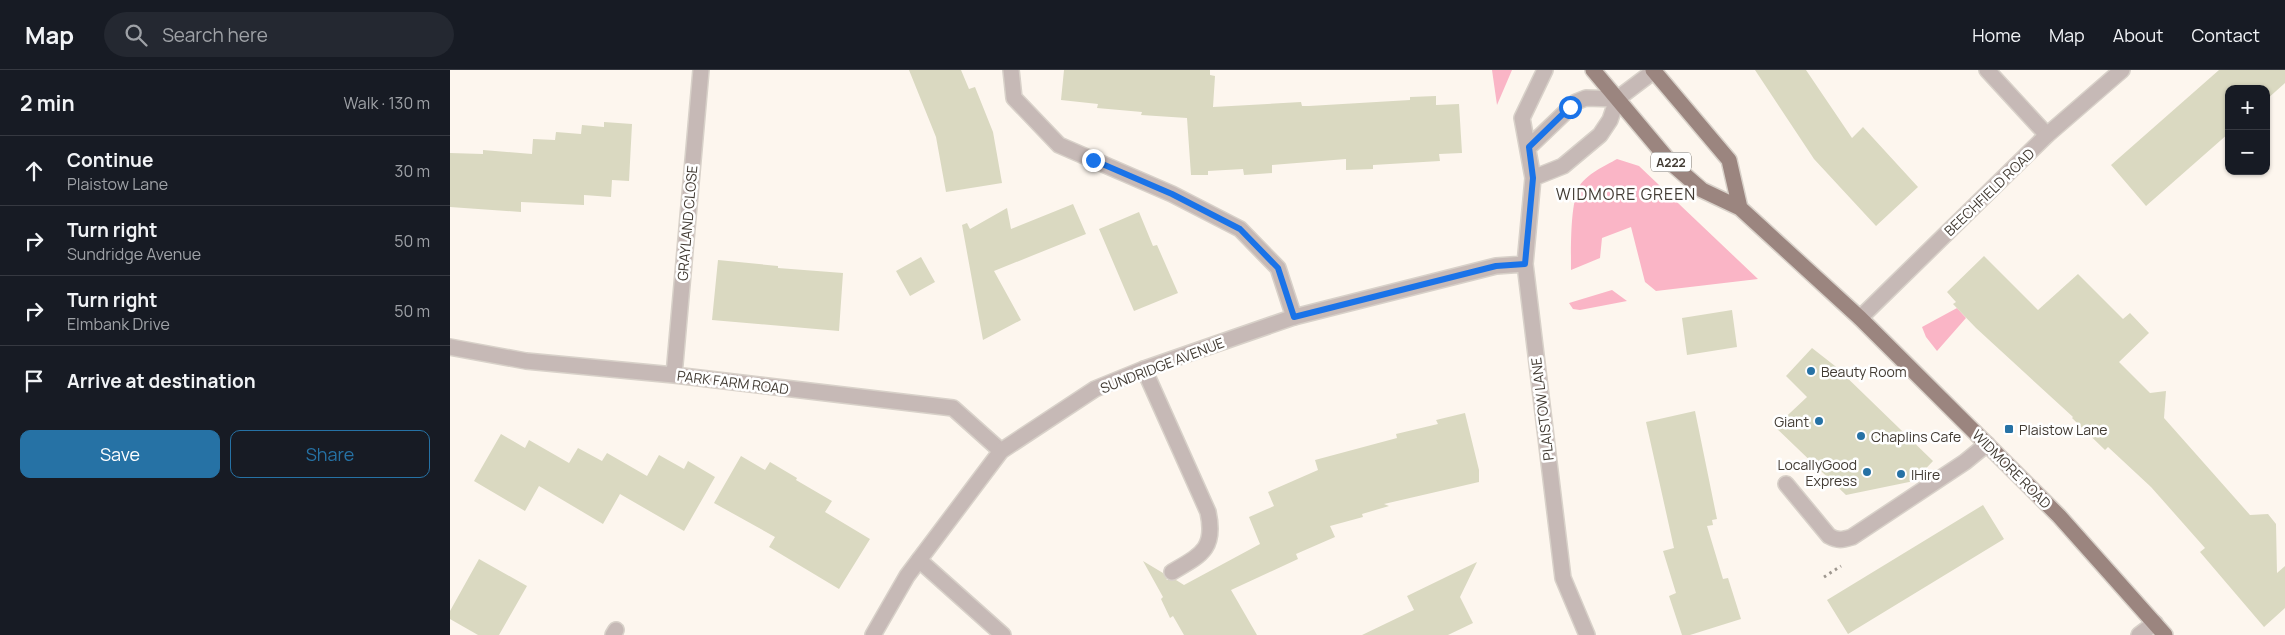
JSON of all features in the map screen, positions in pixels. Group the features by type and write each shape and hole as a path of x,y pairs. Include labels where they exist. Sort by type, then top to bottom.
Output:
{"main road":[{"name":"WIDMORE ROAD","path":"1593,70 1672,163 1702,190 1740,208 1860,318 2059,516 2165,635"},
{"path":"1653,71 1730,160 1740,208"}],"street":[{"name":"GRAYLAND CLOSE","path":"674,375 701,70"},
{"path":"1011,70 1014,98 1059,146 1172,194 1240,229 1278,268 1294,317"},
{"name":"PLAISTOW LANE","path":"1545,70 1522,118 1529,147 1533,178 1525,264 1562,578 1587,635"},
{"path":"1987,70 2048,135"},
{"name":"BEECHFIELD ROAD","path":"1860,318 2048,135 2122,70"},
{"path":"1533,178 1563,166 1600,135 1610,120 1617,99 1653,71"},
{"path":"1529,147 1576,102 1586,98 1617,99"},
{"name":"SUNDRIDGE AVENUE","path":"873,635 907,576 1000,451 1096,389 1144,369 1294,317 1496,266 1525,264"},
{"name":"PARK FARM ROAD","path":"450,347 526,361 674,375 953,408 1000,451"},
{"path":"1144,369 1208,512 1210,524 1210,542 1205,550 1172,572"},
{"path":"1786,484 1829,536 1835,540 1843,540 1852,537 1964,462 1987,444"},
{"path":"919,560 1003,635"},
{"path":"2140,635 2155,623"}],"shaded area":[{"path":"1492,70 1512,70 1497,105"},
{"path":"1617,159 1639,166 1758,279 1656,291 1645,282 1631,227 1602,238 1600,258 1571,270 1574,205 1579,187 1591,174"},
{"path":"1612,290 1627,301 1580,310 1573,309 1569,303"},
{"path":"1957,308 1966,318 1937,351 1926,337 1922,327"}],"building":[{"path":"909,70 961,70 969,89 975,87 993,132 1002,183 946,192 936,137"},
{"path":"1064,70 1210,70 1210,75 1215,76 1213,107 1301,102 1302,106 1309,106 1410,100 1410,97 1436,96 1436,105 1459,104 1462,153 1439,154 1440,161 1373,165 1373,169 1346,170 1346,159 1272,165 1272,173 1244,175 1243,169 1208,171 1208,175 1191,175 1187,118 1141,115 1142,112 1097,108 1098,104 1061,100"},
{"path":"1755,70 1806,70 1852,138 1863,127 1918,187 1876,226 1814,159"},
{"path":"2219,70 2285,70 2285,83 2270,96 2270,85 2225,85 2225,137 2146,206 2111,165"},
{"path":"604,122 632,124 629,181 612,180 611,197 584,195 584,205 521,202 521,212 450,207 450,153 483,154 483,150 532,154 533,139 555,140 556,132 581,134 582,125 604,127"},
{"path":"1073,204 1086,234 994,271 1021,320 983,340 962,225 967,223 970,229 1007,208 1011,229"},
{"path":"1139,212 1153,246 1157,245 1178,293 1134,311 1099,229"},
{"path":"1984,256 2038,310 2078,274 2123,319 2130,313 2149,333 2119,362 2150,393 2166,391 2164,418 2250,515 2268,514 2276,524 2277,573 2285,566 2285,608 2264,627 2200,552 2205,548 2151,487 2108,447 2105,450 2073,417 1976,328 1953,304 1956,302 1947,292"},
{"path":"921,257 935,282 910,296 896,271"},
{"path":"718,260 778,266 778,268 843,273 839,331 712,320"},
{"path":"1732,310 1737,347 1687,355 1682,318"},
{"path":"1812,348 1835,366 1933,461 1914,481 1846,495 1775,427 1807,397 1786,376"},
{"path":"1695,411 1717,519 1712,520 1713,525 1707,526 1723,579 1728,578 1741,619 1690,635 1682,635 1669,596 1676,593 1663,551 1674,548 1646,422"},
{"path":"1465,413 1479,470 1479,482 1384,504 1389,506 1362,514 1363,517 1330,526 1335,537 1296,554 1298,559 1231,590 1257,635 1184,635 1173,616 1170,618 1161,599 1163,597 1143,561 1163,573 1167,580 1176,580 1184,585 1260,544 1249,517 1274,506 1268,492 1318,470 1315,460 1397,438 1396,434 1438,424 1436,420"},
{"path":"501,434 525,448 529,440 569,463 578,448 602,461 607,453 647,476 659,455 684,469 688,461 715,477 684,531 620,494 603,524 539,486 525,511 474,481"},
{"path":"741,456 765,470 770,462 797,478 796,480 832,501 825,512 870,539 839,589 769,547 775,537 714,503"},
{"path":"1983,505 2004,539 1848,634 1827,600"},
{"path":"479,559 527,586 499,635 478,635 450,619 450,611"},
{"path":"1477,562 1460,597 1473,623 1448,635 1362,635 1414,610 1407,596"}],"place":[{"name":"Beauty Room","path":"1811,371"},
{"name":"Giant","path":"1819,421"},
{"name":"Plaistow Lane","path":"2009,429"},
{"name":"Chaplins Cafe","path":"1861,436"},
{"name":"LocallyGood Express","path":"1867,472"},
{"name":"IHire","path":"1901,474"}],"district":[{"name":"WIDMORE GREEN","path":"1626,194"}],"route":[{"path":"1093,160 1172,194 1240,229 1278,268 1294,317 1496,266 1525,264 1533,178 1529,147 1570,107"}]}
